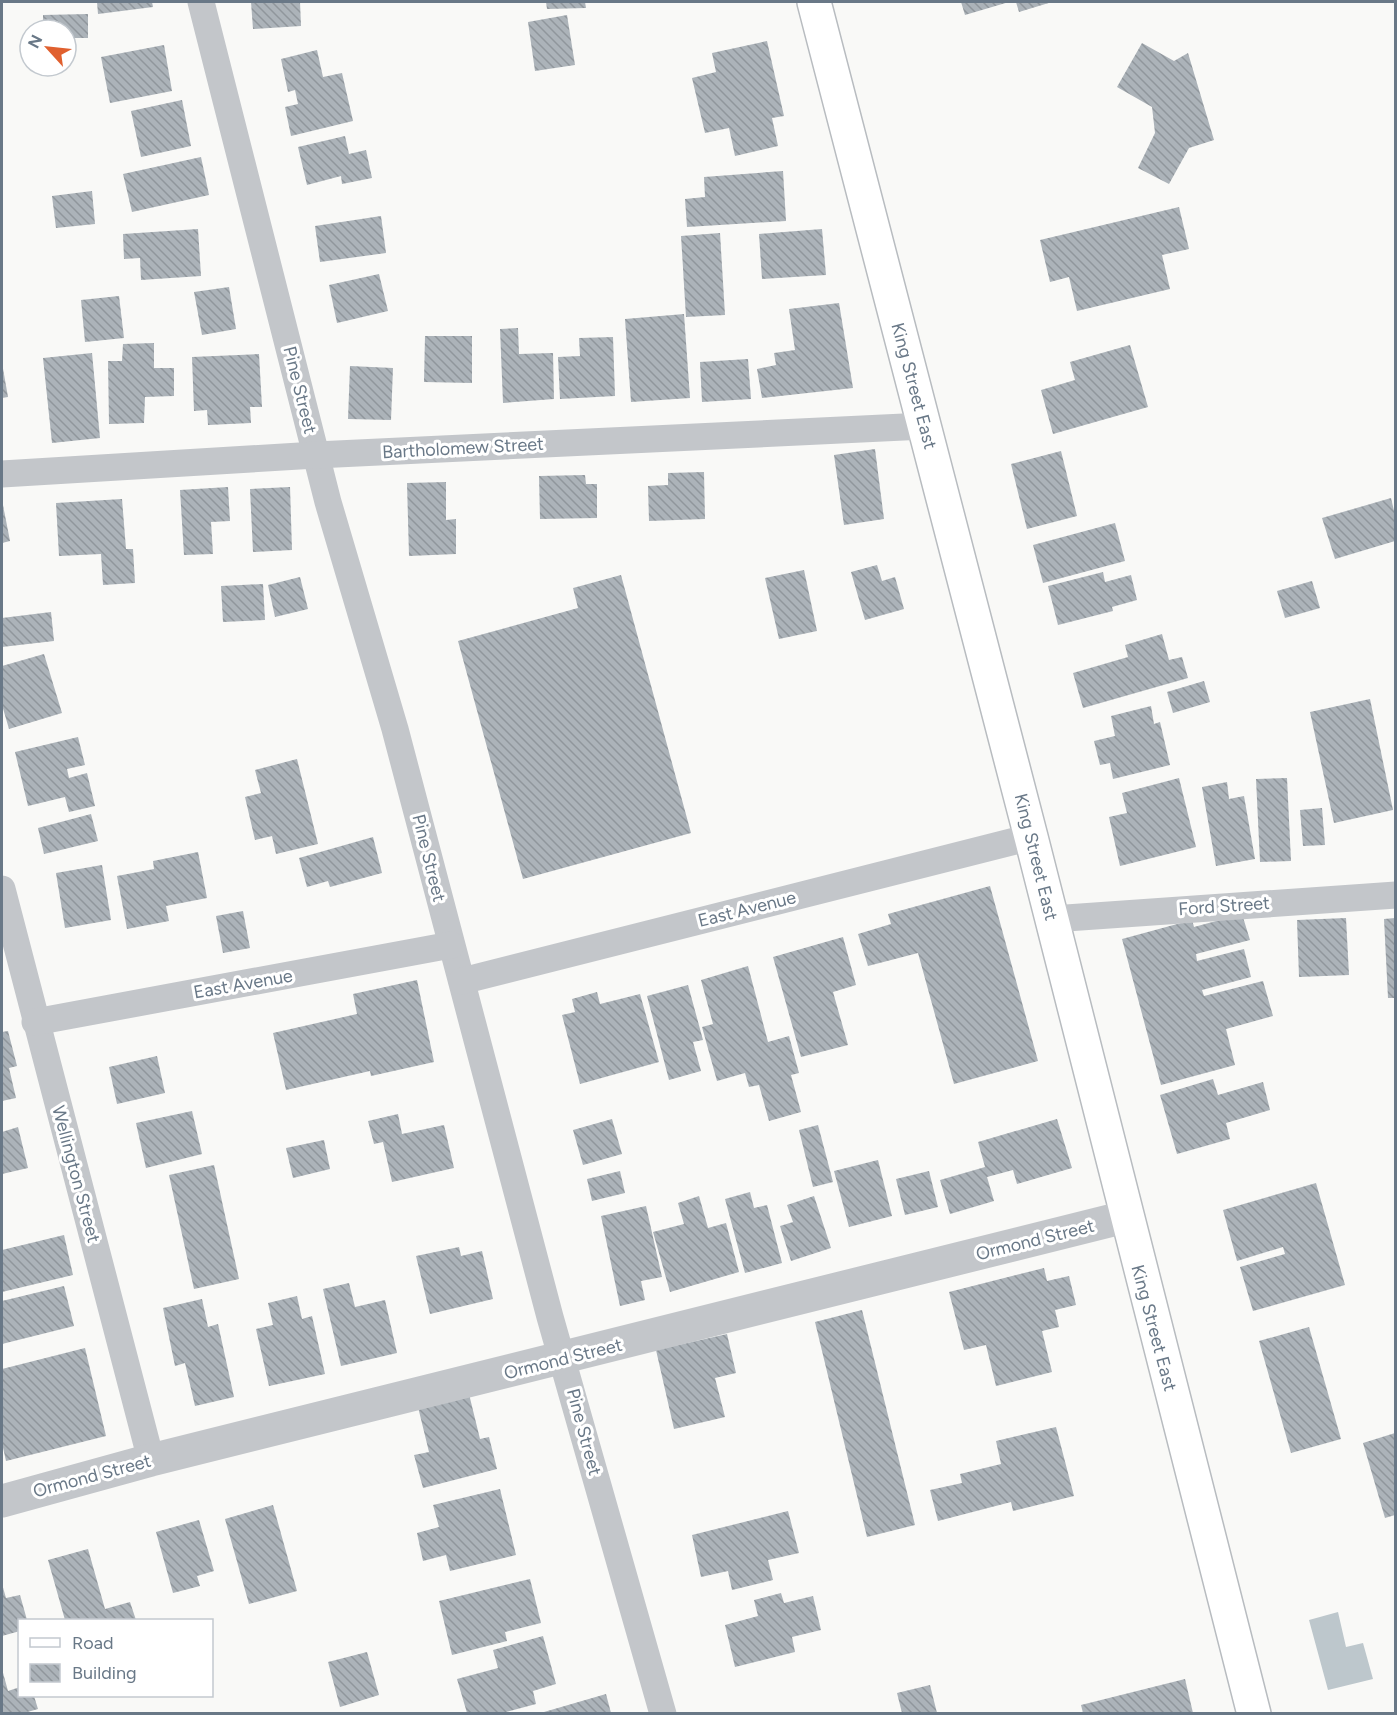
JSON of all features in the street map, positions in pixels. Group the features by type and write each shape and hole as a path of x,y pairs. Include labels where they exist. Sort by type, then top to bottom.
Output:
{"main road":[{"name":"King Street East","path":"814,2 1031,837 1125,1217 1254,1713"}],"street":[{"name":"Pine Street","path":"201,2 316,455 395,729 550,1317 564,1359 663,1713"},
{"name":"Bartholomew Street","path":"2,474 316,455 925,426"},
{"name":"East Avenue","path":"462,981 1031,837"},
{"name":"Wellington Street","path":"2,889 151,1460"},
{"name":"Ford Street","path":"1052,919 1395,895"},
{"name":"East Avenue","path":"35,1022 451,945"},
{"name":"Ormond Street","path":"2,1501 151,1460 564,1359 1125,1217"}],"shaded area":[{"path":"1338,1612 1346,1647 1363,1643 1373,1679 1328,1690 1309,1620"}],"building":[{"path":"97,2 152,2 153,7 98,14"},
{"path":"251,2 300,2 301,26 253,29"},
{"path":"546,2 585,2 586,8 547,9"},
{"path":"961,2 1009,2 965,15"},
{"path":"1016,2 1052,2 1019,12"},
{"path":"88,14 88,38 78,38 78,18 43,18 43,15"},
{"path":"567,15 575,65 535,71 528,22"},
{"path":"767,41 784,116 772,118 778,146 735,156 729,128 705,133 692,78 716,72 712,53"},
{"path":"1142,43 1174,61 1188,53 1214,140 1189,148 1169,184 1138,168 1155,133 1152,107 1117,87"},
{"path":"164,45 172,91 110,103 101,57"},
{"path":"317,50 323,77 342,73 353,121 291,136 285,107 298,104 295,90 288,92 281,59"},
{"path":"182,100 191,146 141,157 131,111"},
{"path":"345,136 349,154 366,150 372,178 342,184 341,176 307,185 298,147"},
{"path":"201,157 209,195 132,212 123,174"},
{"path":"783,171 786,221 687,227 685,199 705,197 704,177"},
{"path":"92,191 95,224 56,228 52,196"},
{"path":"1179,207 1189,249 1162,255 1170,289 1077,311 1069,277 1050,282 1040,240"},
{"path":"381,216 386,253 320,262 315,226"},
{"path":"198,229 201,276 141,280 140,258 124,259 123,234"},
{"path":"822,229 826,275 762,279 759,234"},
{"path":"720,233 725,315 686,317 681,236"},
{"path":"379,274 388,311 337,323 329,285"},
{"path":"229,287 236,329 202,335 194,292"},
{"path":"119,296 124,338 85,342 81,300"},
{"path":"839,303 853,388 762,398 757,369 776,365 774,353 795,350 789,309"},
{"path":"684,314 690,398 631,402 625,319"},
{"path":"518,328 519,354 553,353 554,399 503,403 500,329"},
{"path":"425,336 472,336 472,383 424,382"},
{"path":"613,337 615,396 560,399 558,357 580,356 579,338"},
{"path":"154,343 154,368 174,368 174,396 145,397 144,423 109,424 108,361 122,361 123,344"},
{"path":"1130,345 1148,407 1053,434 1041,390 1075,380 1070,362"},
{"path":"92,353 100,438 52,443 43,358"},
{"path":"259,354 262,407 250,407 251,423 208,425 207,410 194,411 192,357"},
{"path":"748,359 751,399 702,402 700,362"},
{"path":"2,363 8,397 2,398"},
{"path":"350,366 393,368 391,420 348,419"},
{"path":"875,449 884,519 844,525 834,455"},
{"path":"1061,451 1077,516 1027,529 1011,464"},
{"path":"704,472 705,519 649,521 648,486 668,485 668,473"},
{"path":"585,475 586,484 597,484 597,518 540,519 539,476"},
{"path":"446,482 446,520 456,519 456,554 409,556 407,483"},
{"path":"228,487 230,521 211,522 213,554 184,555 180,490"},
{"path":"290,487 292,550 253,552 250,489"},
{"path":"1391,498 1395,515 1395,541 1335,559 1322,518"},
{"path":"122,499 126,549 133,549 135,583 103,585 101,554 59,556 56,503"},
{"path":"2,500 10,541 2,543"},
{"path":"1115,523 1125,561 1043,583 1033,545"},
{"path":"877,565 882,581 895,577 904,609 865,620 851,572"},
{"path":"804,570 817,631 779,639 765,578"},
{"path":"1103,572 1105,582 1131,575 1137,600 1112,607 1113,611 1058,625 1048,586"},
{"path":"621,575 691,833 523,879 458,641 578,608 573,588"},
{"path":"300,577 308,609 275,617 268,585"},
{"path":"1312,581 1320,608 1285,618 1277,591"},
{"path":"263,584 265,620 223,622 221,586"},
{"path":"51,612 54,641 2,647 2,618"},
{"path":"1162,634 1169,660 1182,657 1188,678 1083,708 1073,673 1128,657 1125,645"},
{"path":"44,654 62,713 9,729 2,705 2,666"},
{"path":"1204,681 1210,702 1173,713 1167,692"},
{"path":"1370,699 1393,810 1334,823 1310,712"},
{"path":"1151,706 1154,724 1160,722 1170,765 1113,779 1110,763 1100,765 1094,741 1115,736 1111,716"},
{"path":"78,737 85,765 67,769 69,778 87,773 95,806 69,812 65,797 28,806 15,752"},
{"path":"297,759 318,844 276,854 272,836 255,840 245,797 261,793 255,770"},
{"path":"1179,778 1196,847 1120,866 1109,817 1127,813 1122,793"},
{"path":"1287,778 1291,861 1260,862 1256,779"},
{"path":"1227,782 1229,799 1244,796 1255,859 1216,866 1202,787"},
{"path":"1322,808 1325,845 1303,846 1300,810"},
{"path":"91,814 98,841 44,854 38,828"},
{"path":"373,837 382,873 330,887 328,881 307,887 299,858"},
{"path":"198,852 207,898 166,906 169,921 127,929 117,876 154,869 153,861"},
{"path":"102,865 111,920 65,928 56,873"},
{"path":"990,886 1038,1061 954,1084 918,953 868,966 858,934 891,924 888,914"},
{"path":"243,911 250,948 223,953 216,916"},
{"path":"1242,914 1250,940 1196,954 1197,961 1244,949 1251,977 1202,990 1204,996 1263,981 1273,1016 1226,1029 1235,1065 1161,1085 1122,939 1192,920 1194,927"},
{"path":"1346,918 1349,975 1299,977 1297,920"},
{"path":"1395,918 1395,998 1388,998 1384,919"},
{"path":"843,937 856,985 833,992 848,1045 801,1057 773,957"},
{"path":"748,966 768,1042 789,1036 799,1073 791,1075 801,1112 769,1121 759,1085 749,1087 745,1073 717,1081 702,1027 713,1024 701,980"},
{"path":"417,980 434,1062 371,1076 370,1071 286,1090 273,1033 357,1014 353,994"},
{"path":"688,985 703,1040 693,1042 701,1071 669,1080 647,996"},
{"path":"597,992 600,1004 640,994 659,1062 580,1084 562,1015 575,1012 572,999"},
{"path":"8,1031 17,1066 9,1068 16,1098 2,1101 2,1032"},
{"path":"157,1056 165,1093 117,1104 109,1067"},
{"path":"1213,1079 1218,1095 1263,1082 1270,1110 1226,1123 1230,1139 1177,1154 1160,1095"},
{"path":"192,1111 202,1154 146,1168 136,1123"},
{"path":"398,1114 402,1134 444,1125 454,1168 392,1182 383,1142 374,1144 368,1121"},
{"path":"612,1119 622,1154 583,1165 573,1130"},
{"path":"1057,1119 1072,1168 1017,1184 1013,1170 987,1177 994,1201 950,1214 940,1180 985,1167 978,1142"},
{"path":"818,1125 833,1182 813,1187 799,1130"},
{"path":"18,1127 28,1168 2,1174 2,1132"},
{"path":"324,1140 330,1169 293,1178 286,1148"},
{"path":"878,1160 892,1216 849,1227 834,1171"},
{"path":"214,1165 239,1279 194,1289 169,1175"},
{"path":"620,1171 625,1193 592,1201 587,1179"},
{"path":"929,1171 938,1207 905,1215 896,1179"},
{"path":"1316,1183 1345,1285 1253,1311 1240,1267 1285,1254 1283,1247 1237,1261 1223,1210"},
{"path":"750,1192 754,1208 767,1205 782,1263 745,1273 725,1199"},
{"path":"699,1196 708,1228 726,1223 739,1272 670,1292 653,1232 684,1224 678,1203"},
{"path":"814,1196 831,1248 791,1261 780,1226 793,1222 787,1205"},
{"path":"646,1206 662,1277 641,1281 645,1300 620,1306 601,1216"},
{"path":"64,1235 73,1275 2,1292 2,1250"},
{"path":"459,1247 461,1256 482,1251 493,1299 430,1314 416,1256"},
{"path":"1044,1268 1047,1281 1069,1276 1076,1305 1055,1310 1059,1327 1042,1331 1052,1372 996,1386 986,1345 964,1350 949,1292"},
{"path":"349,1283 355,1307 385,1300 397,1353 341,1366 323,1289"},
{"path":"64,1286 74,1326 2,1344 2,1301"},
{"path":"297,1296 302,1319 312,1316 325,1374 269,1386 256,1329 273,1325 268,1303"},
{"path":"202,1299 208,1327 218,1324 234,1397 195,1406 185,1363 175,1366 163,1308"},
{"path":"862,1310 915,1525 867,1537 815,1322"},
{"path":"1309,1327 1341,1439 1291,1453 1259,1341"},
{"path":"727,1334 736,1373 715,1378 725,1417 674,1429 656,1350"},
{"path":"85,1348 106,1436 6,1461 2,1443 2,1369"},
{"path":"469,1394 480,1439 489,1437 497,1469 423,1488 414,1455 429,1452 418,1407"},
{"path":"1056,1427 1074,1496 1013,1511 1011,1502 938,1521 930,1490 962,1483 960,1474 1001,1464 996,1441"},
{"path":"1395,1433 1395,1515 1385,1518 1363,1443"},
{"path":"500,1489 516,1555 450,1571 446,1555 423,1561 417,1533 439,1527 433,1505"},
{"path":"273,1505 297,1591 249,1604 225,1519"},
{"path":"788,1511 799,1553 768,1560 773,1580 732,1590 728,1571 701,1577 692,1535"},
{"path":"199,1520 214,1571 197,1576 200,1586 173,1593 156,1532"},
{"path":"88,1549 105,1609 130,1602 136,1619 65,1619 48,1560"},
{"path":"530,1579 541,1623 505,1632 507,1641 452,1655 439,1601"},
{"path":"2,1584 6,1598 20,1595 27,1619 18,1619 18,1632 2,1636"},
{"path":"781,1593 784,1603 813,1596 821,1630 792,1637 795,1652 735,1667 725,1625 758,1616 754,1600"},
{"path":"543,1636 556,1684 533,1691 536,1704 502,1713 467,1713 457,1679 498,1668 493,1650"},
{"path":"367,1652 379,1695 340,1707 328,1662"},
{"path":"2,1669 8,1691 18,1688 18,1697 34,1697 38,1709 24,1713 2,1713"},
{"path":"1185,1679 1193,1713 1083,1713 1081,1705"},
{"path":"930,1685 937,1713 902,1713 897,1693"},
{"path":"606,1694 611,1713 544,1713 544,1712"}]}
